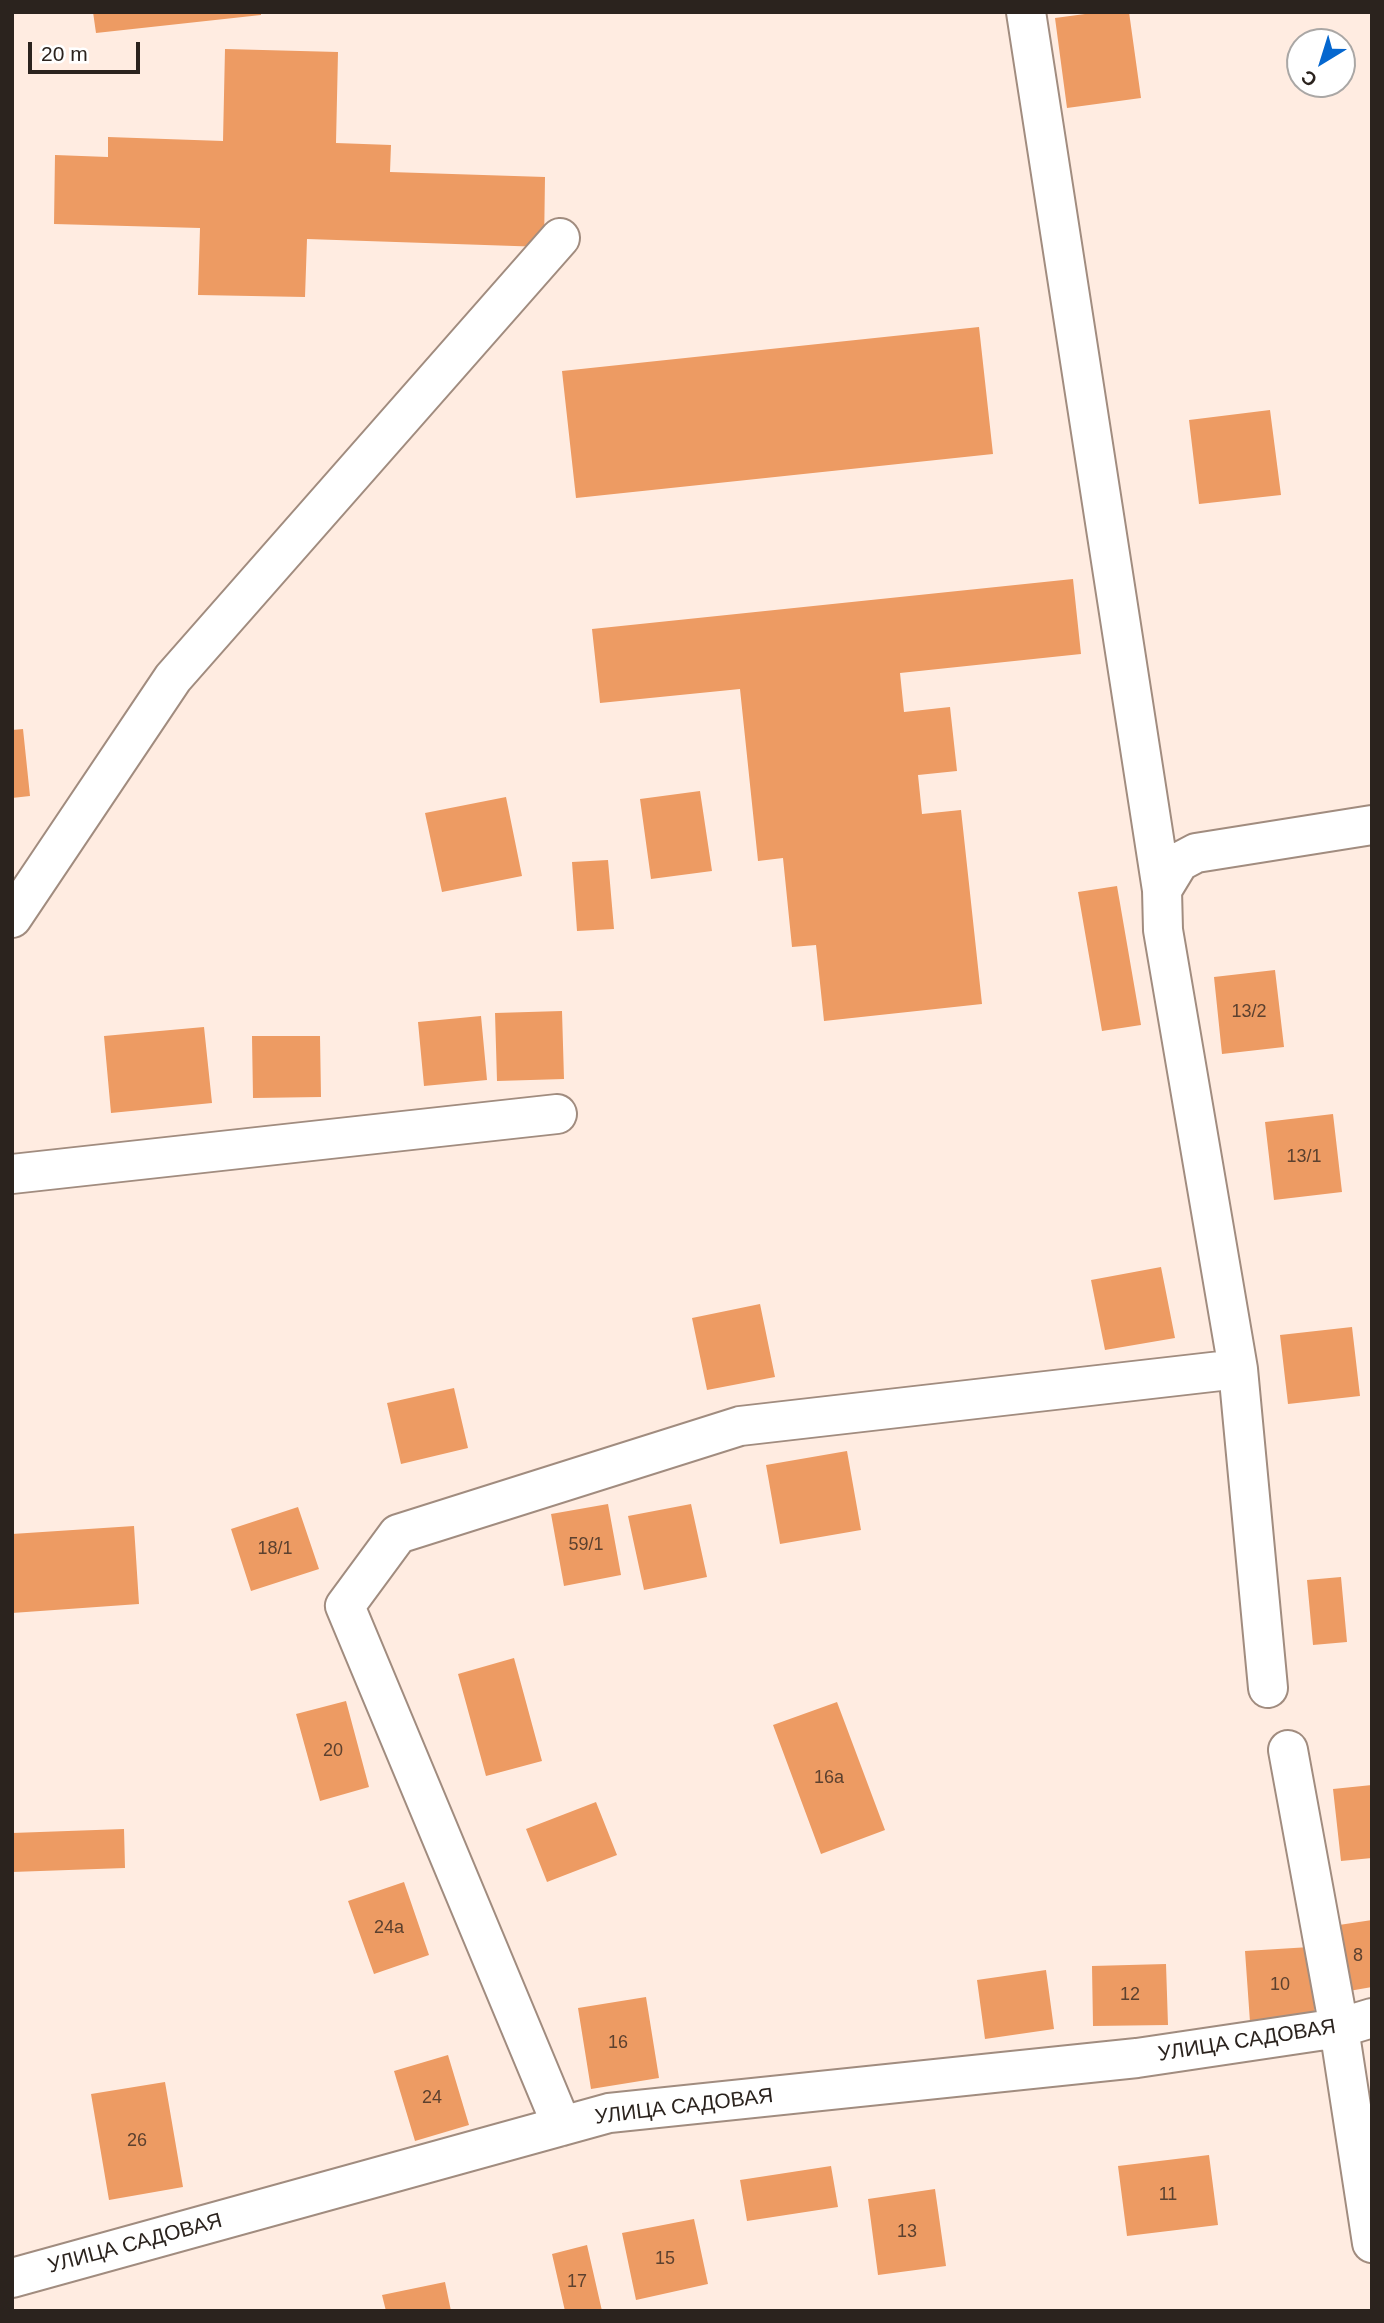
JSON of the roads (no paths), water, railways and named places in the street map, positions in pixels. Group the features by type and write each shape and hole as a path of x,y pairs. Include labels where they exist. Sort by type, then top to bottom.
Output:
{"street":[{"path":"1026,12 1162,890 1163,930 1238,1369 1268,1688"},
{"path":"12,918 173,678 560,238"},
{"path":"1162,890 1179,862 1196,853 1372,825"},
{"path":"12,1174 557,1114"},
{"path":"562,2126 345,1606 398,1534 740,1426 1238,1369"},
{"path":"1288,1750 1355,2023 1372,2243"},
{"name":"УЛИЦА САДОВАЯ","path":"12,2278 609,2113 1137,2058 1355,2023"}]}
